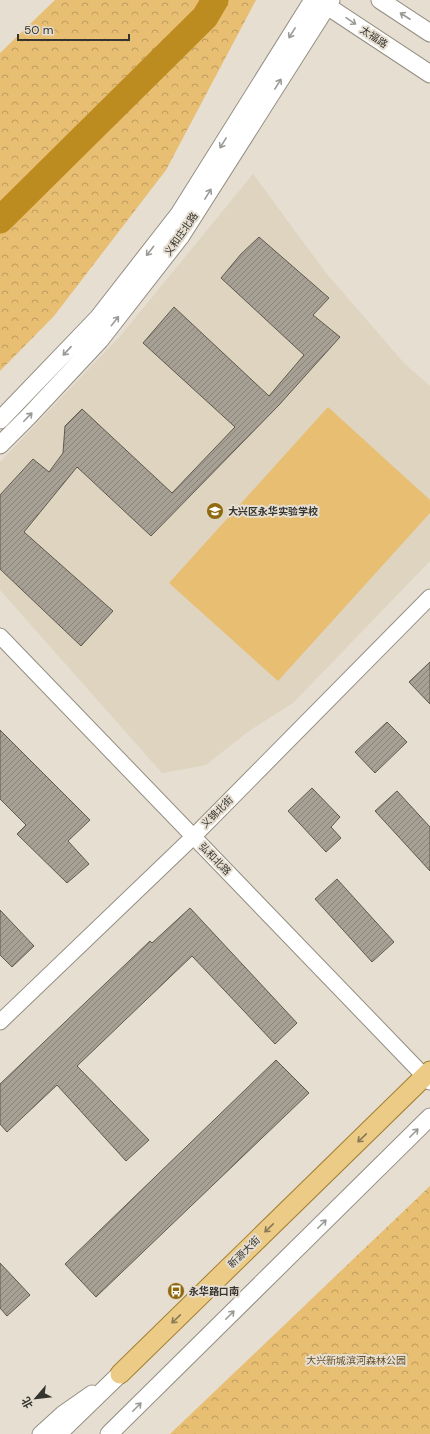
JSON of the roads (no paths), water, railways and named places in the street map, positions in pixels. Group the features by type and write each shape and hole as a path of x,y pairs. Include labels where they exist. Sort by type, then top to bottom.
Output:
{"main road":[{"path":"380,0 430,33"},
{"name":"太福路","path":"322,1 430,74"},
{"name":"义和庄北路","path":"0,420 98,318 179,214 322,1"},
{"name":"义和庄北路","path":"0,444 28,417 100,340 182,236 322,1"},
{"name":"新源大街","path":"58,1434 428,1077"},
{"path":"109,1434 430,1117"}],"street":[{"name":"义锦北街","path":"0,1022 193,837 430,597"},
{"name":"弘和北路","path":"0,636 193,837 428,1077"},
{"path":"40,1434 62,1414 120,1374"}],"waterway":[{"path":"0,220 205,17 215,0"}],"place":[{"name":"大兴区永华实验学校","path":"215,511"},
{"name":"永华路口南","path":"176,1291"}],"park label":[{"name":"大兴新城滨河森林公园","path":"356,1360"}]}
